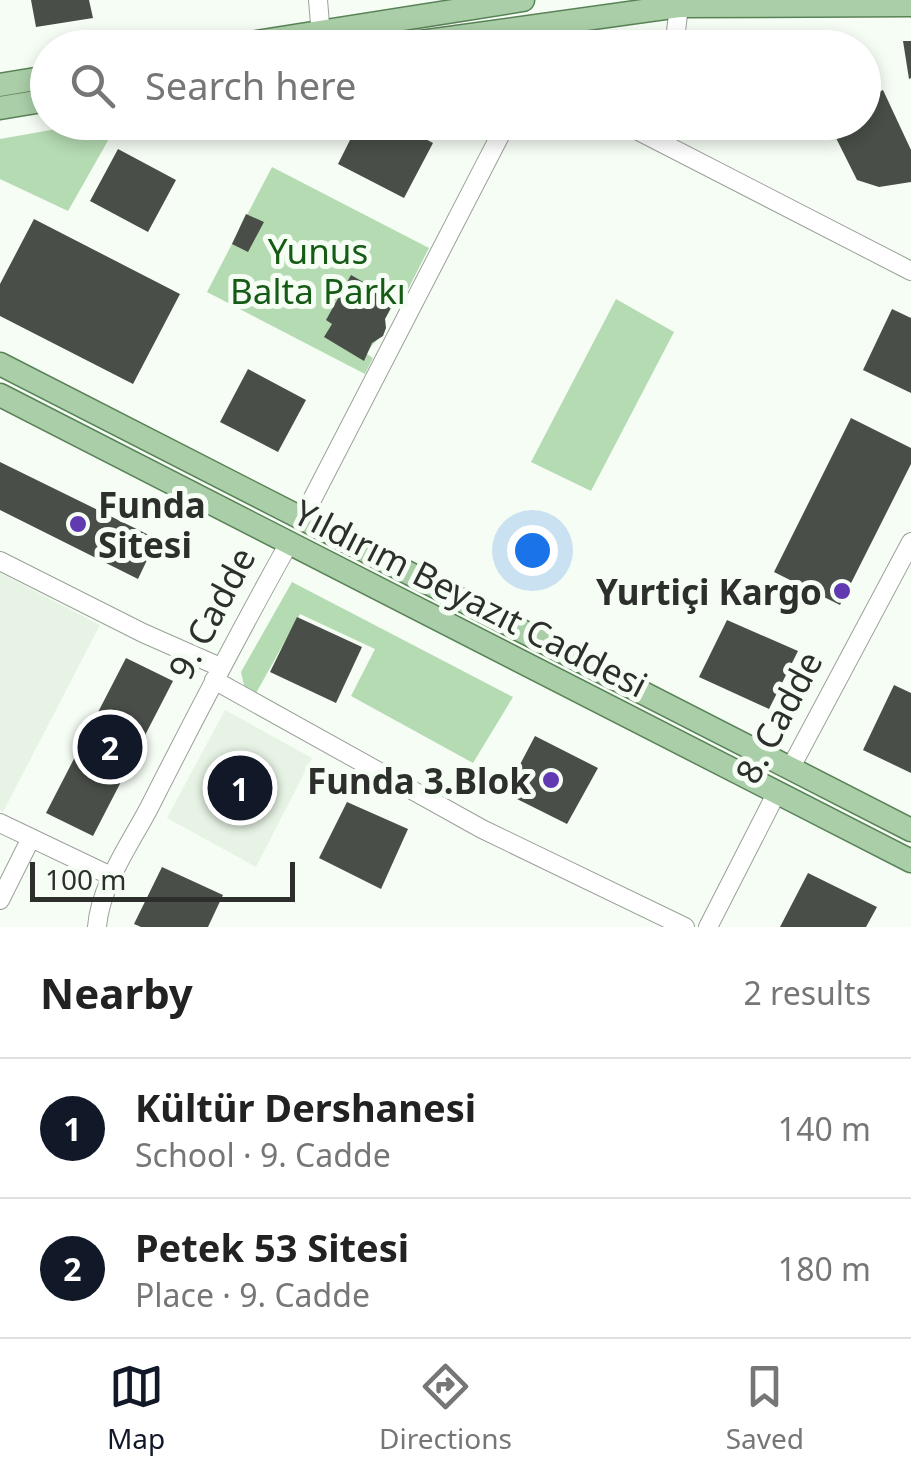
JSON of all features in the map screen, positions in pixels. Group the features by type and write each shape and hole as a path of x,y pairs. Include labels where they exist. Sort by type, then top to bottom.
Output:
{"main road":[{"path":"368,30 523,0"},
{"path":"490,30 679,3 911,5"},
{"path":"0,85 30,80"},
{"path":"0,108 30,103"},
{"name":"Yıldırım Beyazıt Caddesi","path":"0,364 911,830"},
{"name":"Yıldırım Beyazıt Caddesi","path":"0,395 911,862"},
{"name":"9. Cadde","path":"289,543 302,519"},
{"name":"8. Cadde","path":"776,794 790,768"}],"street":[{"path":"318,0 320,30"},
{"path":"676,30 679,3"},
{"path":"507,30 510,27"},
{"name":"9. Cadde","path":"302,519 498,140"},
{"path":"656,140 911,271"},
{"path":"664,140 664,144"},
{"name":"8. Cadde","path":"790,768 911,542"},
{"name":"9. Cadde","path":"97,927 113,876 289,543"},
{"path":"0,561 217,673 482,828 686,927"},
{"name":"8. Cadde","path":"708,927 776,794"},
{"path":"0,823 113,876"},
{"path":"0,900 31,838"}],"shaded area":[{"path":"0,573 100,625 3,812 0,810"},
{"path":"225,710 312,758 256,867 167,818"}],"green space":[{"path":"30,134 30,140 108,140 68,211 0,179 0,139"},
{"name":"Yunus Balta Parkı","path":"272,167 429,248 399,307 391,309 382,334 367,354 373,358 365,374 207,292"},
{"path":"616,299 674,332 591,491 531,462"},
{"path":"292,582 513,697 473,763 351,696 375,649 300,614 255,695 245,690 241,672"}],"building":[{"path":"31,0 89,0 93,18 36,27"},
{"path":"903,41 911,41 909,79"},
{"path":"881,91 911,150 911,182 879,187 857,180 837,140 881,140"},
{"path":"350,140 433,143 404,198 338,164"},
{"path":"118,149 176,180 148,232 90,201"},
{"path":"246,214 264,222 248,252 232,244"},
{"path":"34,219 180,294 133,384 0,316 0,284"},
{"path":"351,275 395,300 385,319 383,336 372,343 364,361 324,337 332,324 326,320"},
{"path":"892,309 911,318 911,393 863,370"},
{"path":"248,369 306,400 278,452 220,422"},
{"path":"851,418 911,448 911,464 840,605 774,572"},
{"name":"Funda Sitesi","path":"0,462 157,539 138,579 0,510"},
{"path":"297,617 362,647 336,703 270,672"},
{"path":"727,620 798,651 769,709 699,677"},
{"path":"126,658 173,681 93,836 46,813"},
{"path":"894,685 911,693 911,773 863,750"},
{"name":"Funda 3.Blok","path":"535,736 598,768 567,824 505,793"},
{"path":"347,802 408,829 381,889 319,858"},
{"path":"162,867 223,895 208,927 134,924"},
{"path":"808,873 877,907 866,927 780,927"}],"place":[{"name":"Funda Sitesi","path":"78,524"},
{"name":"Yurtiçi Kargo","path":"842,591"},
{"name":"Petek 53 Sitesi","path":"110,747"},
{"name":"Funda 3.Blok","path":"551,780"},
{"name":"Kültür Dershanesi","path":"240,788"}]}
